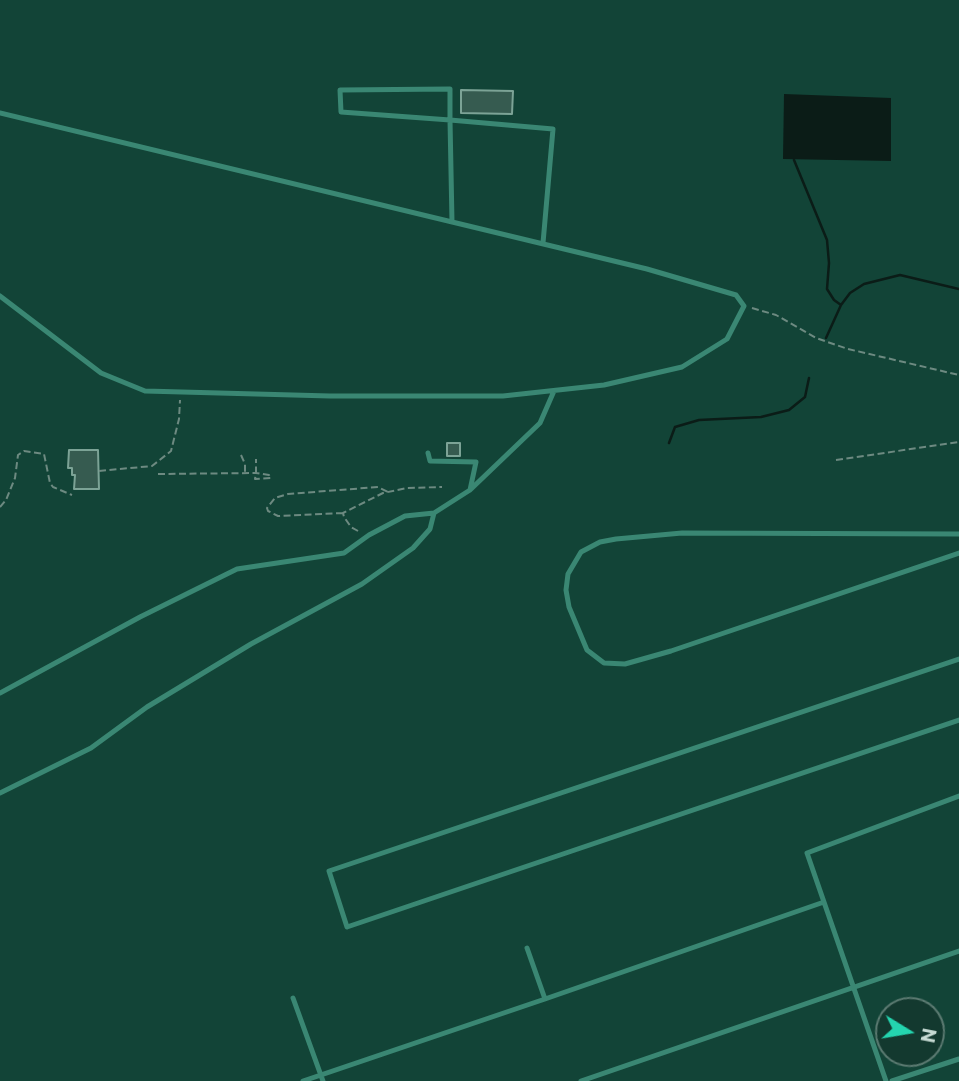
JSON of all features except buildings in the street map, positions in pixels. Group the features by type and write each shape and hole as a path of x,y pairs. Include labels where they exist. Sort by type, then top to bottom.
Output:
{"lane":[{"path":"452,222 450,120 450,89 340,90 341,112 450,120 553,129 543,243"},
{"path":"0,113 647,269 736,295 744,306 727,339 682,367 604,385 503,396 330,396 145,391 101,373 0,296"},
{"path":"0,693 140,617 237,569 344,553 369,535 405,516 434,513 470,490 540,423 554,391"},
{"path":"428,453 430,461 476,462 470,490"},
{"path":"0,793 91,748 147,707 251,644 362,584 413,548 430,529 434,513"},
{"path":"959,534 682,533 616,539 600,542 581,552 568,574 566,590 569,607 587,650 604,663 625,664 671,651 959,553"},
{"path":"959,659 330,871 347,927 959,720"},
{"path":"886,1081 807,853 959,796"},
{"path":"303,1081 321,1078 824,902"},
{"path":"527,948 545,999"},
{"path":"581,1081 959,951"},
{"path":"292,998 321,1078"},
{"path":"892,1081 959,1059"}],"path":[{"path":"744,306 776,315 816,338 848,349 959,375"},
{"path":"99,471 152,466 171,451 179,419 180,392"},
{"path":"836,460 959,442"},
{"path":"0,507 6,500 15,478 18,455 24,451 44,454 50,483 72,495"},
{"path":"241,455 246,464 245,473"},
{"path":"158,474 256,473 271,476 268,479 256,479 256,473 256,459"},
{"path":"388,492 378,487 288,494 275,498 267,508 278,516 344,513 388,492 407,488 442,487"},
{"path":"344,513 351,527 369,535"}],"shaded area":[{"path":"0,0 959,0 959,1081 0,1081"}],"water":[{"path":"784,94 891,98 891,161 783,159"}],"waterway":[{"path":"794,160 827,240 827,289 841,305"},
{"path":"826,338 841,305 850,293 864,284 900,275 959,289"},
{"path":"669,443 675,427 699,420 761,417 789,410 805,397 809,378"}]}
